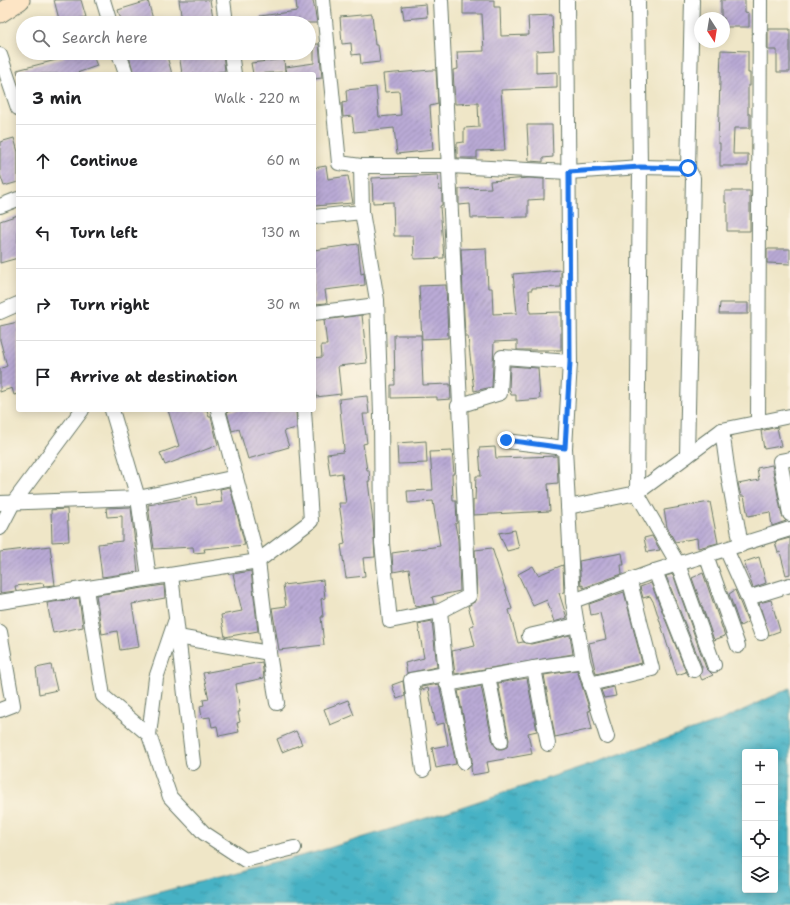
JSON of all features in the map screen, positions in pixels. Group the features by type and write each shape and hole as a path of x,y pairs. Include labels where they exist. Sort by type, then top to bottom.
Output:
{"street":[{"path":"103,0 108,16"},
{"path":"223,0 225,16"},
{"path":"323,0 339,164 361,166 450,166 569,172 640,167 688,168"},
{"path":"361,166 362,212 377,305 381,414 382,543 390,621 440,611 469,596 458,406 450,166 441,0"},
{"path":"567,0 570,362 565,448 573,601 583,661 607,737"},
{"path":"638,0 640,167 638,493 678,564 714,665"},
{"path":"686,456 692,178 688,168 692,0"},
{"path":"758,423 760,0"},
{"path":"0,55 16,102"},
{"path":"121,60 125,72"},
{"path":"232,60 234,72"},
{"path":"0,206 16,200"},
{"path":"316,217 362,212"},
{"path":"0,312 16,305"},
{"path":"316,313 377,305"},
{"path":"458,406 500,393 502,357 570,362"},
{"path":"0,528 7,503 80,412"},
{"path":"113,412 138,498 149,578"},
{"path":"219,412 258,561 269,654 277,703"},
{"path":"0,602 258,561 310,521 304,412"},
{"path":"568,507 638,493 722,430 790,416"},
{"path":"722,430 741,546"},
{"path":"506,440 565,448"},
{"path":"790,459 780,461 790,514"},
{"path":"7,503 138,498 236,477"},
{"path":"573,601 630,582 655,571 726,549 741,546 790,529"},
{"path":"726,549 748,598 761,633"},
{"path":"706,555 738,646"},
{"path":"655,571 694,670"},
{"path":"171,575 193,763"},
{"path":"590,684 652,669 630,582"},
{"path":"748,598 790,585"},
{"path":"86,589 103,696 149,735"},
{"path":"440,611 447,679 464,762"},
{"path":"176,618 156,678 149,735 170,797 204,833 245,860 294,848"},
{"path":"529,636 577,625"},
{"path":"0,632 14,705 0,710"},
{"path":"178,637 269,654"},
{"path":"423,770 412,680 488,676 583,661"},
{"path":"534,668 548,744"},
{"path":"488,676 501,742"}],"water":[{"path":"790,688 790,905 110,905 316,852 449,811 722,720"}],"building":[{"path":"54,0 81,0 86,16 58,16"},
{"path":"179,0 210,0 213,16 181,16"},
{"path":"296,0 313,0 316,16 260,16 297,11"},
{"path":"463,0 494,0 494,7 500,7 501,36 529,35 528,16 552,15 554,50 536,51 536,73 557,72 557,88 501,90 505,150 477,151 477,158 457,158 457,143 464,142 464,128 479,127 478,103 455,104 453,70 458,69 457,52 484,51 482,14 463,14"},
{"path":"721,0 745,0 745,12 749,13 749,27 730,27 730,12 721,12"},
{"path":"148,1 152,16 120,16 118,10"},
{"path":"426,4 427,17 404,19 402,6"},
{"path":"372,14 375,45 378,45 380,62 361,64 360,54 352,55 351,43 342,44 340,17"},
{"path":"768,29 790,29 790,72 777,72 777,50 768,50"},
{"path":"316,44 319,44 322,78 316,79 316,72 287,72 286,67 314,63 314,60 316,60"},
{"path":"721,50 748,51 748,73 750,73 750,86 748,86 748,114 750,114 750,128 734,128 733,154 748,154 748,166 720,166 720,143 718,143"},
{"path":"56,60 95,60 97,66 80,72 18,72 17,70"},
{"path":"130,60 168,60 171,72 133,72"},
{"path":"180,60 224,60 225,71 182,72"},
{"path":"284,60 285,72 253,72 251,63"},
{"path":"436,70 438,104 430,106 433,150 397,154 394,128 354,132 352,116 343,117 342,103 347,102 346,90 376,87 379,117 401,115 399,91 385,92 383,74"},
{"path":"527,125 552,125 553,157 543,158 543,162 529,161"},
{"path":"14,138 16,145 16,183 4,186 0,174 0,142"},
{"path":"326,166 328,179 348,176 353,203 316,206 316,168"},
{"path":"438,175 439,190 442,190 442,205 440,206 444,258 414,259 413,236 394,236 393,202 373,203 372,178"},
{"path":"529,178 544,179 544,199 528,200 528,217 471,218 470,204 459,205 459,189 491,188 490,181"},
{"path":"725,191 750,191 750,231 727,231 727,203 725,203"},
{"path":"16,216 16,259 0,263 0,221"},
{"path":"358,244 361,274 364,273 365,285 325,290 327,303 316,304 316,250"},
{"path":"486,248 488,288 492,288 493,314 517,313 513,274 561,270 561,287 532,288 532,290 529,290 530,313 561,312 561,350 517,350 517,341 494,342 492,387 474,391 468,337 465,337 461,249"},
{"path":"767,249 790,249 790,264 767,263"},
{"path":"446,285 448,338 422,339 419,286"},
{"path":"720,303 748,303 748,314 719,314"},
{"path":"362,315 367,363 338,366 341,394 316,397 316,358 322,357 321,345 327,345 324,320"},
{"path":"16,322 16,394 14,395 12,388 0,392 0,369 7,366 0,340 0,326"},
{"path":"394,335 421,335 423,385 450,384 451,399 437,400 437,397 391,398 391,385 395,385"},
{"path":"510,366 538,368 540,399 516,401 516,395 511,395 509,390"},
{"path":"367,396 369,414 363,414 367,443 363,444 367,470 369,470 370,481 368,481 373,522 375,557 363,558 365,576 346,578 341,545 345,544 339,503 346,503 342,473 330,475 327,454 343,452 344,449 339,399"},
{"path":"169,412 208,412 209,417 211,417 218,445 165,465 160,453 179,446"},
{"path":"227,412 296,412 297,428 284,431 289,447 248,459 239,429 232,431"},
{"path":"777,427 781,446 764,449 761,431"},
{"path":"426,441 427,463 398,464 397,443"},
{"path":"495,447 496,458 557,456 558,483 548,484 550,511 473,515 476,476 481,476 479,448"},
{"path":"452,451 454,474 452,474 453,501 456,501 457,523 455,524 458,539 460,591 432,597 434,604 415,607 409,569 393,572 392,553 440,546 433,501 408,503 407,491 433,490 430,452"},
{"path":"772,465 782,516 786,521 772,526 770,512 748,516 744,496 741,496 738,484 759,480 757,468"},
{"path":"230,487 245,545 204,549 205,552 194,553 193,547 154,549 148,505 196,497 197,505 222,502 220,489"},
{"path":"710,502 718,543 698,548 697,538 675,542 667,527 664,510"},
{"path":"131,507 138,572 102,577 98,544 122,541 122,516 107,517 106,508"},
{"path":"67,509 69,541 52,542 51,510"},
{"path":"515,530 519,548 507,551 499,533"},
{"path":"652,536 660,550 647,552 644,538"},
{"path":"790,538 790,574 786,575 780,552 778,553 775,542"},
{"path":"50,546 55,585 44,586 43,583 15,586 16,591 0,593 0,552"},
{"path":"492,548 512,609 509,610 518,643 523,642 531,644 570,635 573,654 455,674 452,651 475,646 470,626 474,625 468,606 476,601 477,596 475,550"},
{"path":"622,553 624,565 621,565 622,574 583,588 583,585 581,586 579,561"},
{"path":"759,557 766,583 753,588 744,562"},
{"path":"563,565 564,592 559,593 567,618 554,622 547,600 533,606 518,574 533,566 538,575"},
{"path":"251,571 258,631 225,637 221,615 242,611 233,574"},
{"path":"703,573 725,636 714,640 692,578"},
{"path":"673,574 706,668 713,675 702,680 700,676 702,667 666,576"},
{"path":"323,580 325,598 321,599 323,617 321,617 324,645 279,650 272,608 286,606 283,585"},
{"path":"651,583 686,672 677,675 654,603 650,596 643,598 640,587"},
{"path":"164,585 165,598 132,604 139,647 120,650 117,631 102,634 96,595"},
{"path":"735,590 748,622 740,626 729,594"},
{"path":"624,592 642,663 596,674 589,643 606,639 600,613 591,615 589,604"},
{"path":"79,598 83,627 53,633 47,603"},
{"path":"771,600 780,631 769,635 759,603"},
{"path":"432,621 437,667 407,673 405,663 424,658 418,624"},
{"path":"262,662 264,678 236,684 240,712 238,712 240,722 237,723 239,732 219,736 217,726 212,727 210,717 202,718 200,706 204,705 203,700 209,699 203,673"},
{"path":"51,665 57,690 39,694 36,668"},
{"path":"577,670 590,711 588,711 592,729 555,737 544,675"},
{"path":"527,678 537,731 528,733 532,754 487,762 489,772 472,775 472,760 458,691 481,686 493,743 498,749 502,749 507,747 509,740 498,683"},
{"path":"403,681 405,696 397,699 392,685"},
{"path":"439,684 456,764 436,768 432,748 448,745 444,723 436,725 428,688 421,690 421,687"},
{"path":"614,687 616,696 604,698 601,690"},
{"path":"348,700 354,715 330,725 324,709"},
{"path":"296,731 302,744 282,752 277,739"}],"route":[{"path":"506,440 565,448 570,362 569,172 640,167 688,168"}]}
